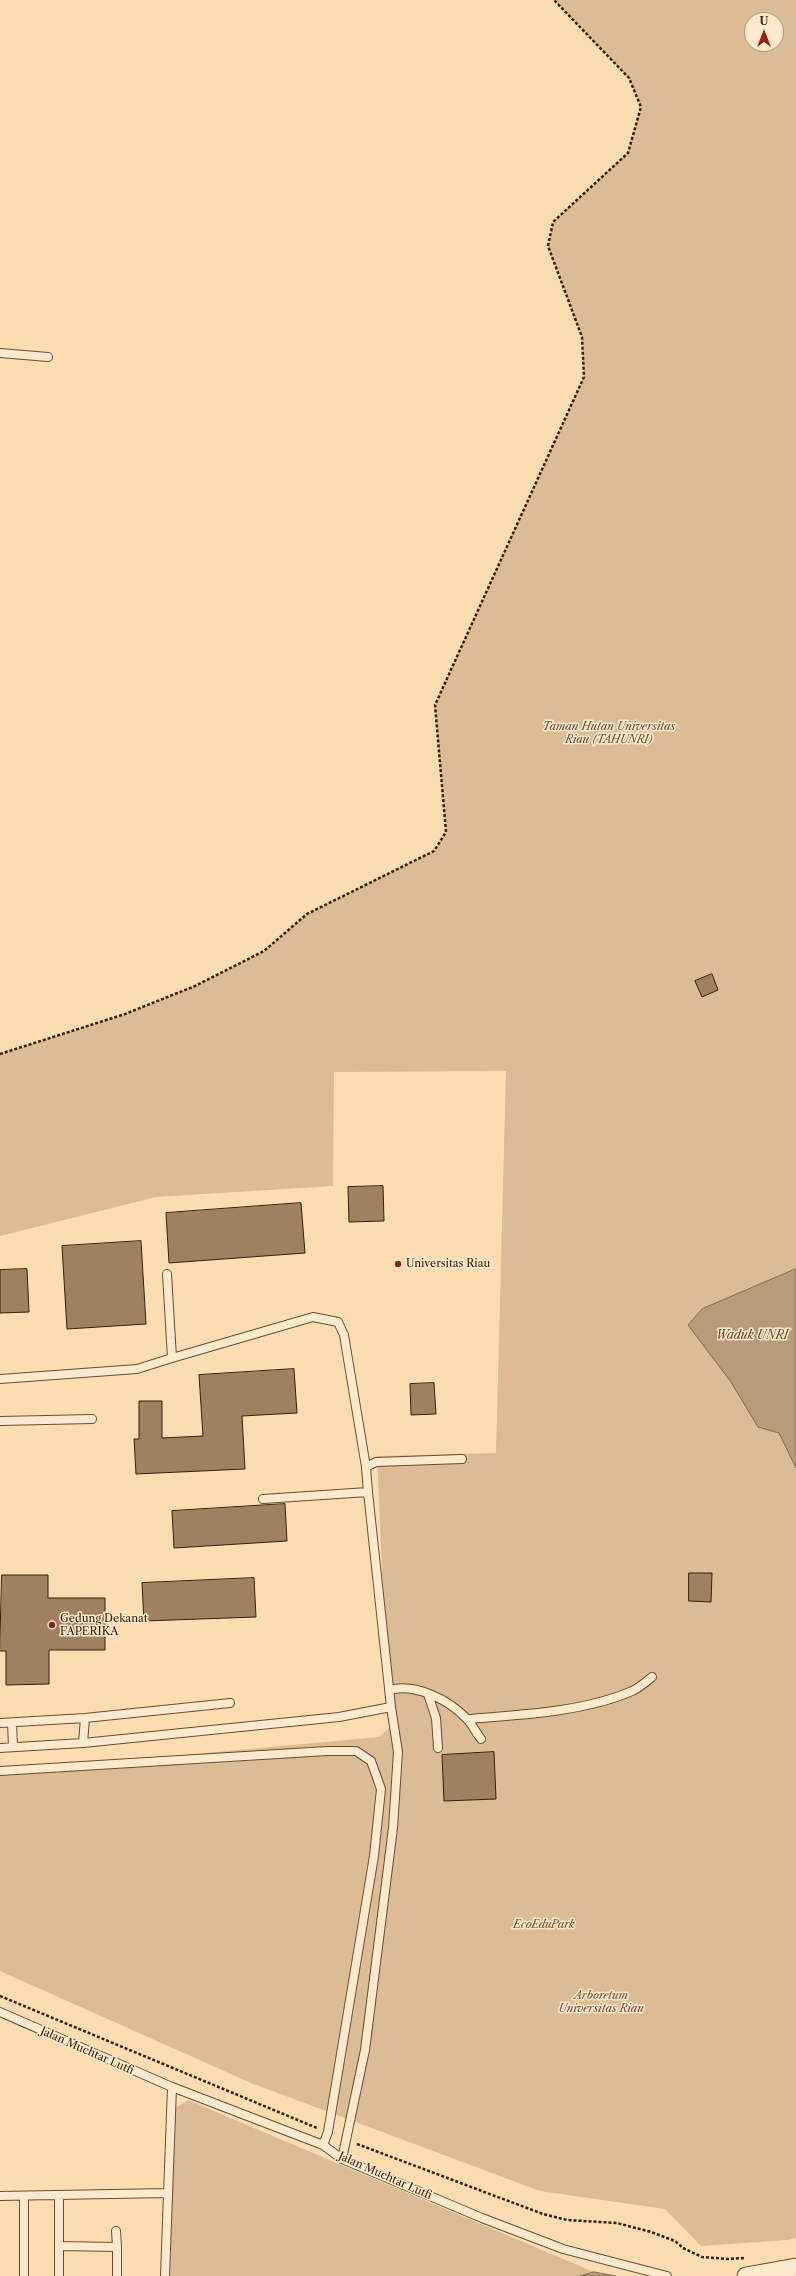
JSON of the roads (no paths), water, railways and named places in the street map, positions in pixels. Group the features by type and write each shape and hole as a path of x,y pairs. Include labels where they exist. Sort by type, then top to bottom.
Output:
{"street":[{"path":"746,2276 796,2267"}],"lane":[{"path":"0,353 48,356"},
{"path":"167,1274 172,1358"},
{"path":"0,1379 137,1369 313,1317 338,1322 344,1335 366,1466 389,1690 398,1752 393,1828 365,2050 342,2159"},
{"path":"0,1421 92,1419"},
{"path":"366,1466 385,1461 462,1459"},
{"path":"263,1499 368,1492"},
{"path":"467,1719 543,1713 610,1699 634,1691 652,1677"},
{"path":"389,1690 402,1687 417,1689 445,1702 467,1719 481,1739"},
{"path":"428,1694 436,1718 438,1748"},
{"path":"0,1723 85,1718 230,1704"},
{"path":"0,1748 83,1743 339,1717 391,1707"},
{"path":"83,1743 85,1718"},
{"path":"12,1723 14,1747"},
{"path":"0,1771 327,1750 356,1750 371,1761 381,1789 374,1856 328,2132 323,2145"},
{"name":"Jalan Muchtar Lutfi","path":"0,2012 172,2087 323,2145 342,2159 482,2218 563,2249 667,2276"},
{"path":"166,2276 167,2193 172,2087"},
{"path":"0,2196 167,2193"},
{"path":"59,2195 59,2276"},
{"path":"24,2196 24,2276"},
{"path":"116,2231 117,2276"},
{"path":"59,2246 117,2247"}],"water":[{"name":"Waduk UNRI","path":"796,1269 796,1468 779,1433 758,1427 731,1382 688,1325 702,1309"},
{"path":"594,2272 616,2276 580,2276"}],"place":[{"name":"Universitas Riau","path":"398,1264"},
{"name":"Gedung Dekanat FAPERIKA","path":"52,1625"}],"park label":[{"name":"Taman Hutan Universitas Riau (TAHUNRI)","path":"609,733"},
{"name":"EcoEduPark","path":"544,1925"},
{"name":"Arboretum Universitas Riau","path":"601,2002"}]}
